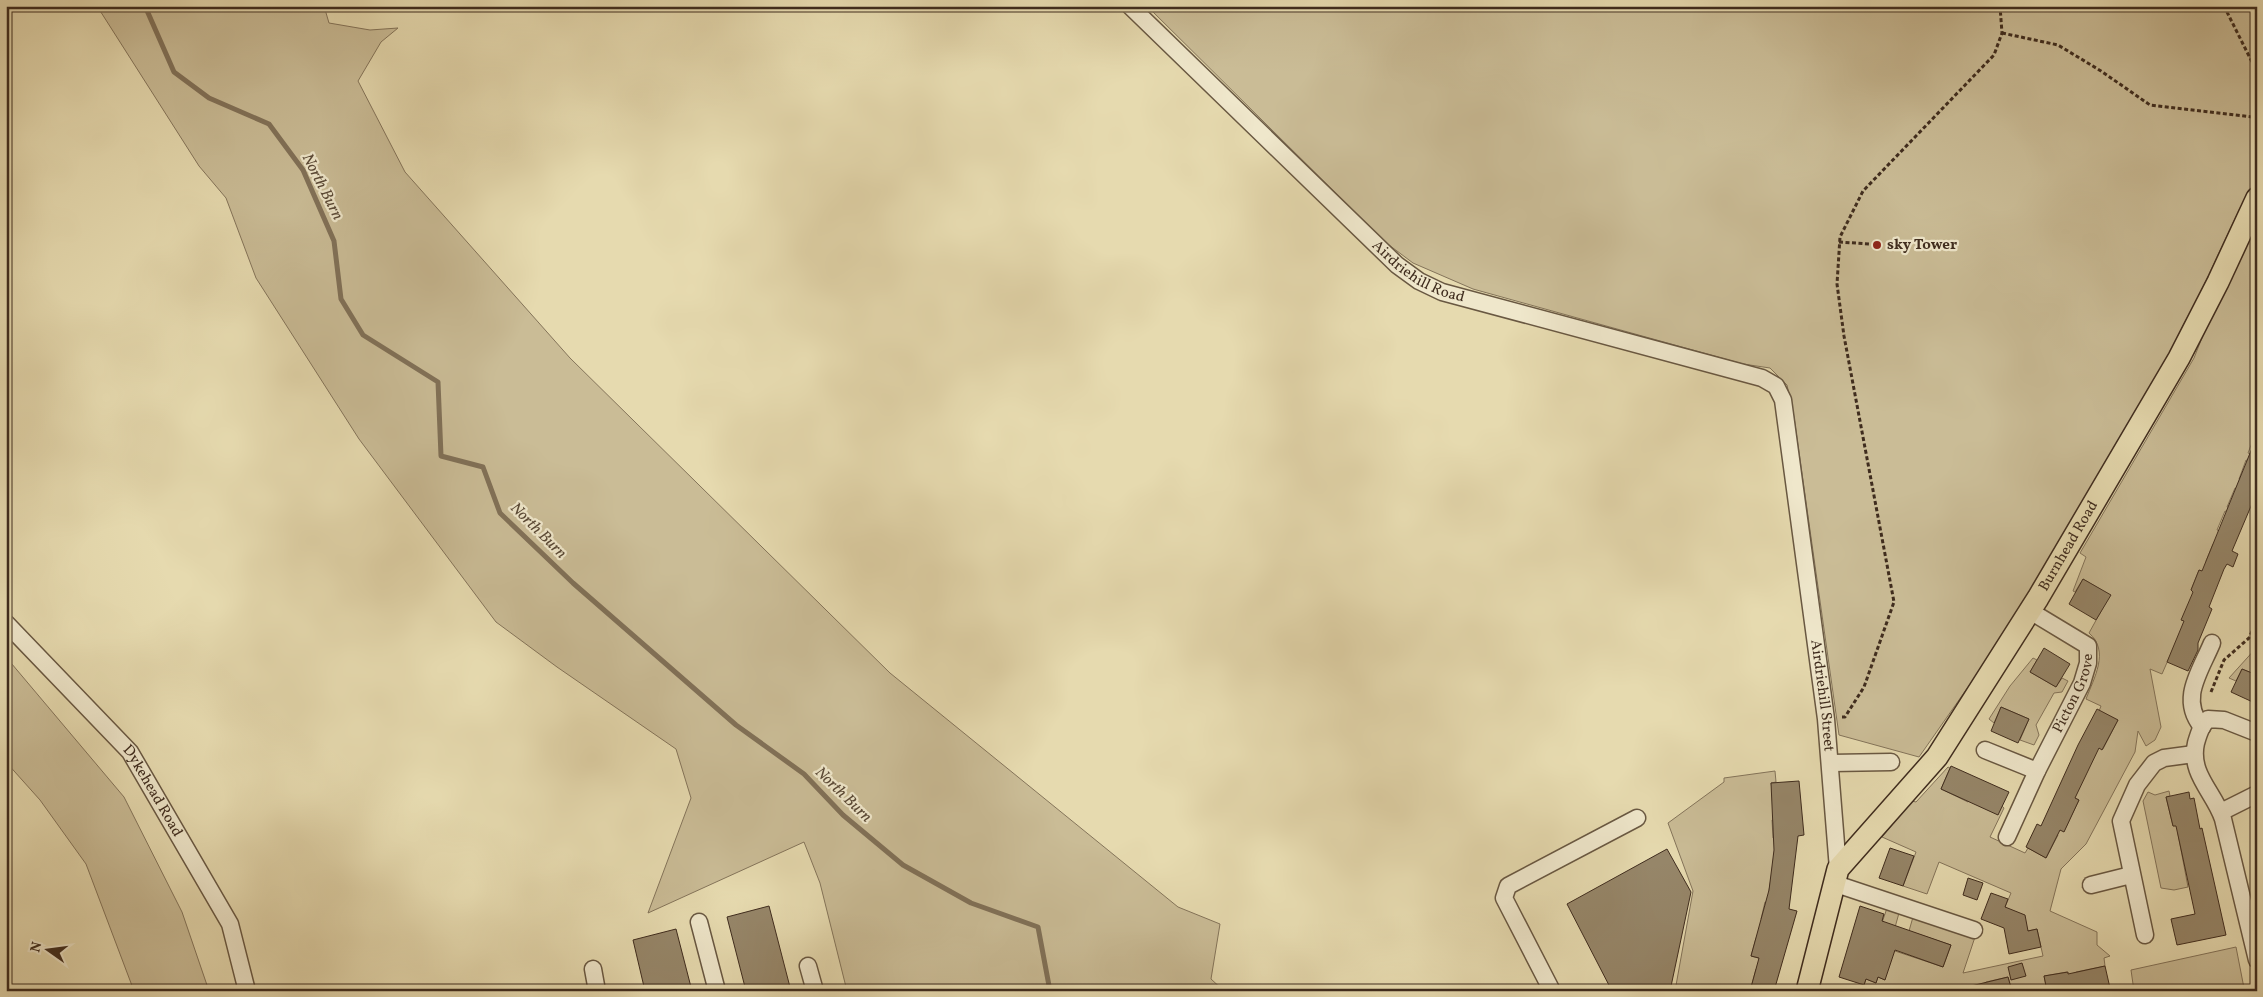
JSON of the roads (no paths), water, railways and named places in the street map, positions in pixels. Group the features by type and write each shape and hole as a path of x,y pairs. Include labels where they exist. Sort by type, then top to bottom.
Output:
{"main road":[{"name":"Burnhead Road","path":"1837,876 1938,756 2030,611 2179,358 2218,282 2257,198"},
{"name":"Airdriehill Street","path":"1807,991 1837,876"}],"street":[{"name":"Airdriehill Road","path":"1130,6 1397,265 1419,281 1442,292 1762,378 1776,386 1783,400"},
{"name":"Airdriehill Street","path":"1783,400 1831,763 1837,876"},
{"name":"Picton Grove","path":"2007,837 2036,772 2082,683 2088,663 2088,646 2030,611"},
{"name":"Dykehead Road","path":"6,623 130,752 230,924 247,991"},
{"path":"2212,643 2190,696 2193,717 2205,723 2224,720 2257,733"},
{"path":"2205,723 2194,754 2195,767 2221,812 2239,879 2257,960"},
{"path":"1985,750 2036,772"},
{"path":"2145,935 2121,821 2137,785 2154,763 2164,758 2194,754"},
{"path":"1831,763 1891,762"},
{"path":"2221,812 2257,794"},
{"path":"1552,991 1504,898 1504,892 1508,886 1637,818"},
{"path":"2091,885 2131,874"},
{"path":"1837,876 1974,930"},
{"path":"699,922 717,991"},
{"path":"808,966 815,991"},
{"path":"593,969 597,991"}],"waterway":[{"name":"North Burn","path":"145,6 174,72 209,98 269,124 303,170 334,241 341,299 363,335 438,382 441,456 483,467 500,513 573,583 736,725 804,774 843,815 903,865 971,903 1038,927 1050,991"}],"place":[{"name":"sky Tower","path":"1877,245"}]}
